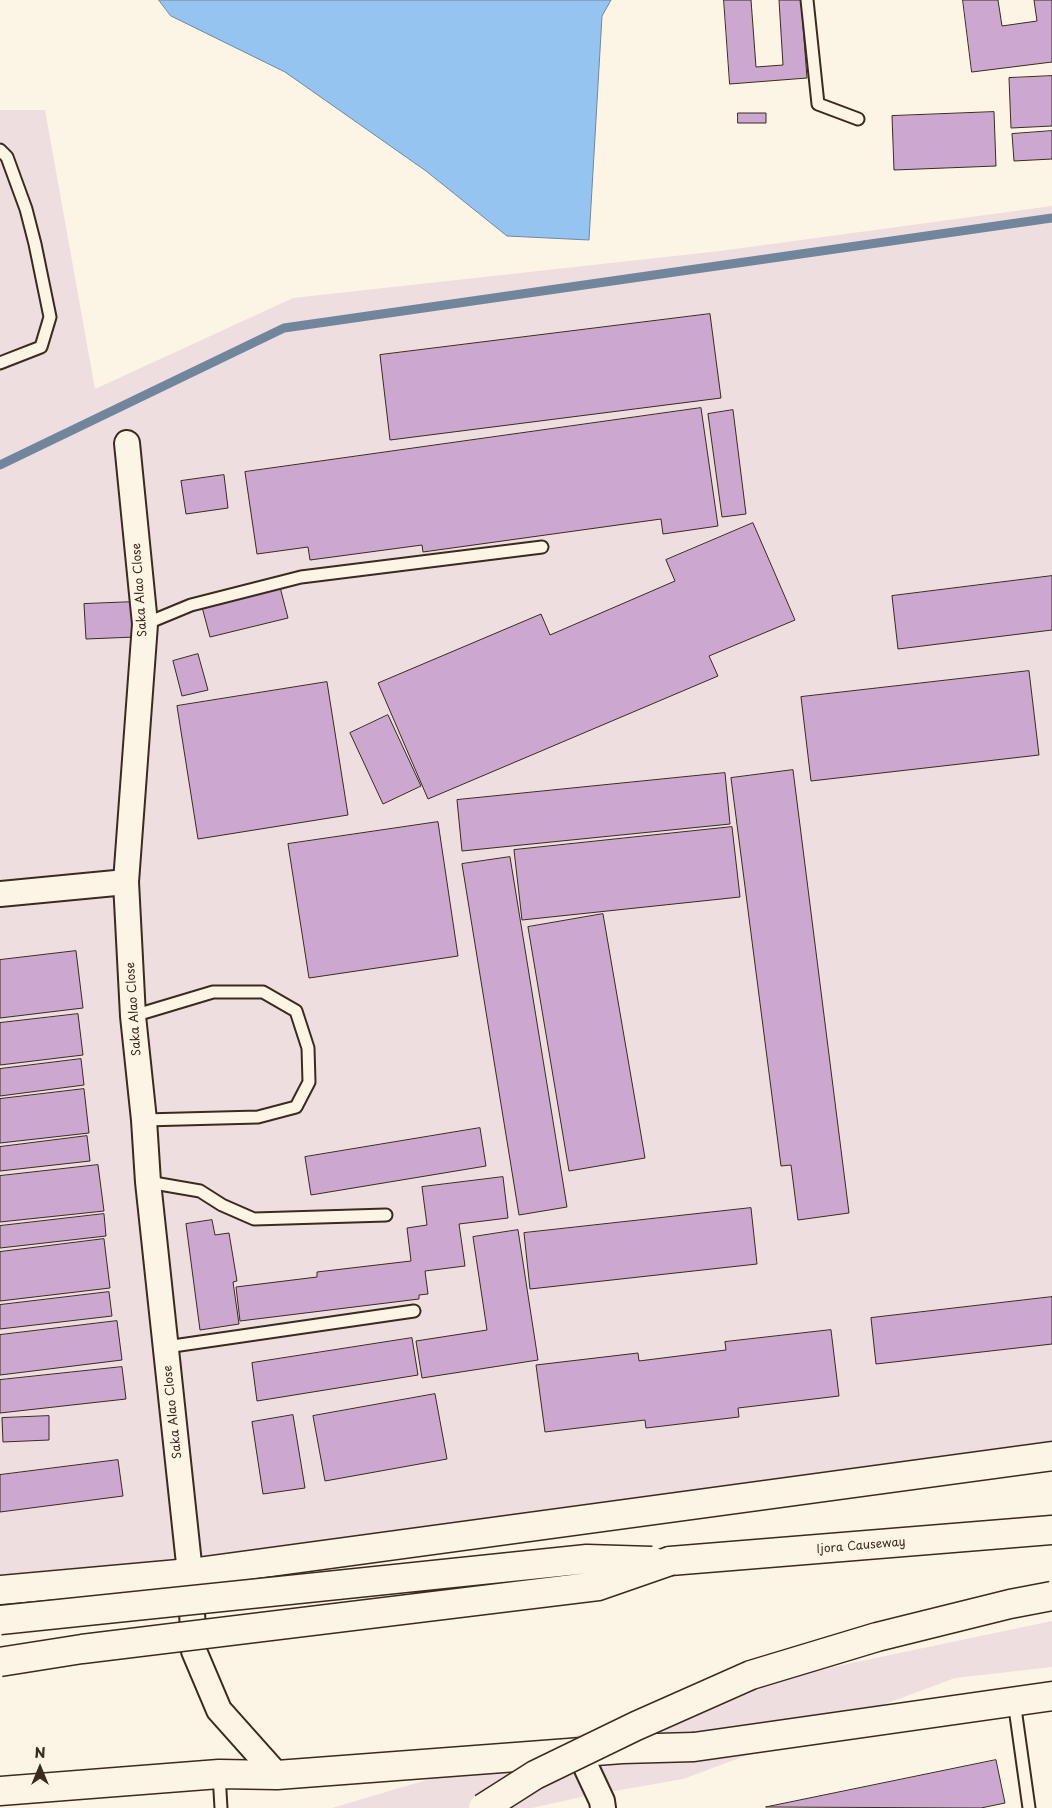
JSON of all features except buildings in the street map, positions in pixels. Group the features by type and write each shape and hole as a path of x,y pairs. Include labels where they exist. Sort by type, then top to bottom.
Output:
{"main road":[{"path":"0,1590 190,1573 1052,1456"},
{"name":"Ijora Causeway","path":"670,1561 1052,1530"},
{"path":"0,1620 587,1560 670,1561"},
{"path":"0,1662 82,1649 598,1586 670,1561"},
{"path":"482,1808 535,1775 636,1726 751,1675 877,1637 1010,1604 1052,1596"},
{"path":"0,1791 219,1774 277,1775 622,1749 694,1747 1052,1696"}],"street":[{"name":"Saka Alao Close","path":"127,443 145,624 126,882 133,1016 144,1120 148,1182 190,1573 194,1651 219,1710 277,1775"},
{"path":"0,894 126,882"},
{"path":"579,1752 606,1806"}],"lane":[{"path":"807,0 818,104 858,119"},
{"path":"0,150 6,157 26,209 50,317 40,347 0,363"},
{"path":"145,624 191,605 301,577 542,547"},
{"path":"133,1016 213,992 263,992 296,1011 308,1048 309,1082 296,1107 258,1117 144,1120"},
{"path":"148,1182 200,1191 222,1205 254,1219 386,1215"},
{"path":"166,1348 414,1311"},
{"path":"1014,1701 1029,1808"},
{"path":"219,1774 222,1808"}],"shaded area":[{"path":"0,110 45,110 95,389 293,298 720,251 1052,206 1052,1444 0,1592"},
{"path":"1052,1621 1052,1667 955,1678 683,1779 586,1796 532,1808 332,1808 747,1685"}],"water":[{"path":"159,0 611,0 602,16 589,240 507,236 426,171 285,72 171,16"}],"waterway":[{"path":"0,465 284,328 1052,218"}]}
